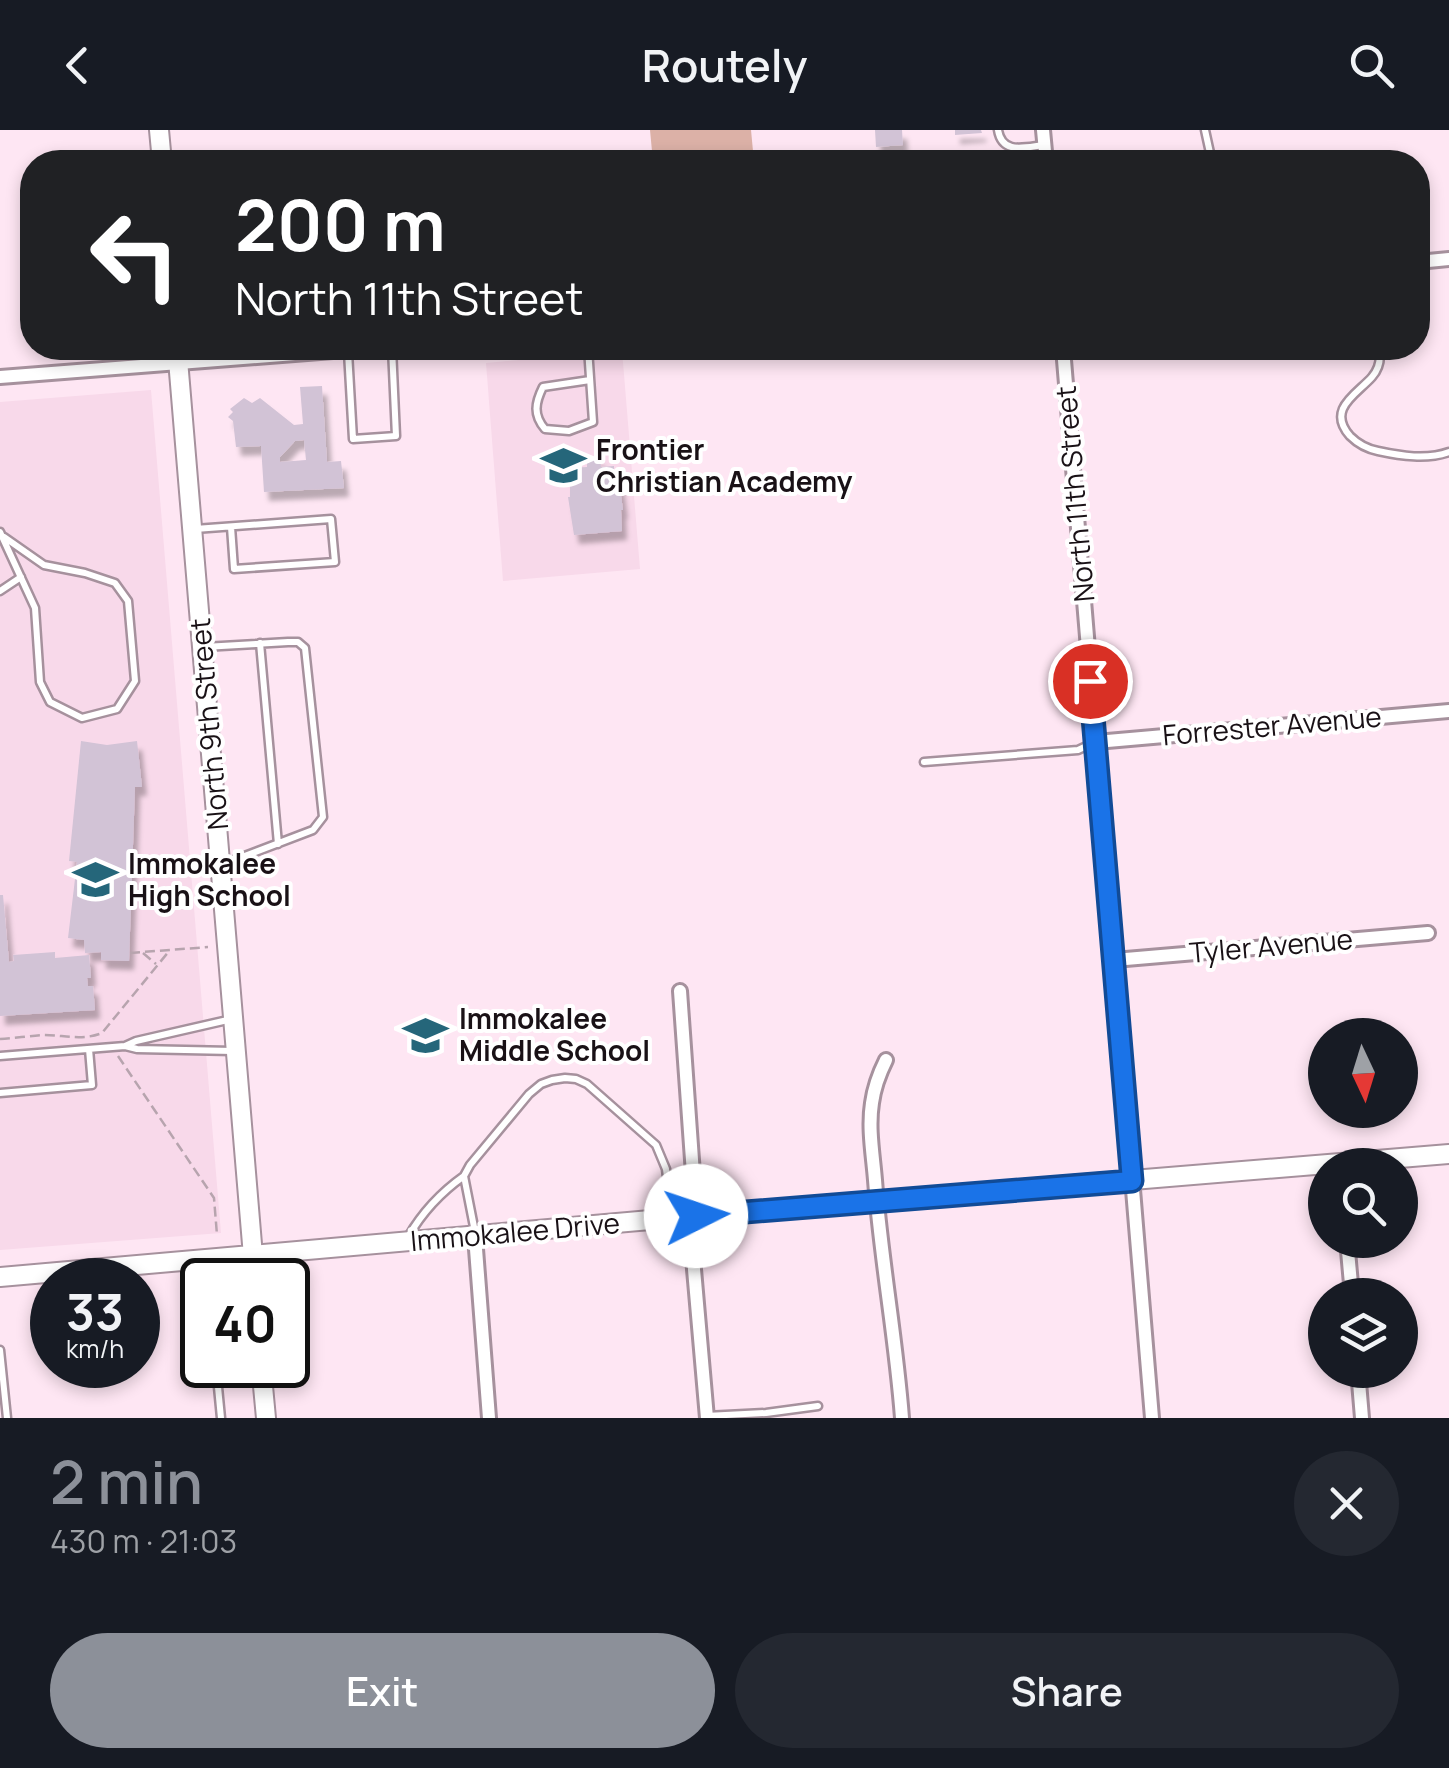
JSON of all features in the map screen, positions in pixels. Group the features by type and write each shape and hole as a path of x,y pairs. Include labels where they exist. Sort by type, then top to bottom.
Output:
{"street":[{"path":"1043,130 1045,150"},
{"path":"0,377 138,360"},
{"name":"North 9th Street","path":"178,360 254,1258"},
{"name":"North 11th Street","path":"1064,360 1152,1418"},
{"name":"Forrester Avenue","path":"1096,742 1449,711"},
{"name":"Tyler Avenue","path":"1114,960 1428,933"},
{"path":"680,991 696,1216 691,1234 706,1417"},
{"path":"886,1060 872,1105 877,1202 902,1418"},
{"name":"Immokalee Drive","path":"1418,1157 1449,1154"},
{"name":"Immokalee Drive","path":"0,1278 1308,1167"},
{"path":"475,1236 489,1418"},
{"path":"263,1388 266,1418"},
{"path":"1360,1388 1362,1418"}],"lane":[{"path":"998,130 1004,145 1044,145"},
{"path":"349,360 353,439 396,436 393,360"},
{"path":"589,360 590,380 592,422 569,431 545,429 537,420 536,402 544,387 590,380"},
{"path":"1381,360 1373,376 1349,397 1344,408 1342,421 1348,434 1370,450 1396,455 1428,457 1449,452"},
{"path":"193,529 231,526 331,519 335,562 234,568 231,526"},
{"path":"2,535 44,564 114,584 128,601 135,682 117,709 82,718 50,702 40,682 35,608 2,535"},
{"path":"0,591 22,577"},
{"path":"203,647 298,642 305,648 323,817 313,830 220,865"},
{"path":"260,644 278,844"},
{"path":"924,762 1078,750 1096,742"},
{"path":"126,1046 233,1018"},
{"path":"0,1056 126,1046 236,1051"},
{"path":"0,1093 92,1084 89,1049"},
{"path":"405,1242 418,1219 445,1189 464,1176 479,1152 529,1094 542,1084 565,1078 587,1084 656,1145 666,1169 672,1218"},
{"path":"464,1176 475,1236"},
{"path":"0,1350 7,1418"},
{"path":"218,1388 221,1418"},
{"path":"706,1417 818,1406"}],"path":[{"path":"130,952 220,946"},
{"path":"0,1038 102,1034 170,950"},
{"path":"142,952 157,965"},
{"path":"118,1056 214,1198 217,1235"}],"shaded area":[{"path":"650,130 751,130 753,150 652,150"},
{"name":"Frontier Christian Academy","path":"623,360 640,569 503,581 486,363"},
{"name":"Immokalee High School","path":"151,390 221,1233 0,1250 0,402"}],"building":[{"path":"875,130 902,130 903,145 876,147"},
{"path":"955,130 981,130 982,133 955,135"},
{"path":"322,386 327,462 341,461 344,488 264,492 261,446 236,447 233,421 228,417 233,412 230,409 244,398 252,403 260,398 294,425 303,424 300,387","holes":["304,440 306,460 280,462 280,457 295,441"]},
{"name":"Frontier Christian Academy","path":"600,457 601,467 614,466 614,475 618,474 622,531 574,535 568,497 570,468 587,467 587,459"},
{"path":"81,741 107,745 137,741 142,787 135,787 129,961 101,960 101,952 85,953 84,940 68,938 77,862 69,861"},
{"path":"0,895 9,962 14,961 13,955 89,955 91,978 87,978 88,986 93,986 95,1010 0,1016"}],"place":[{"name":"Frontier Christian Academy","path":"563,466"},
{"name":"Immokalee High School","path":"95,880"},
{"name":"Immokalee Middle School","path":"426,1035"}],"route":[{"path":"696,1216 1132,1181 1090,681"}]}
